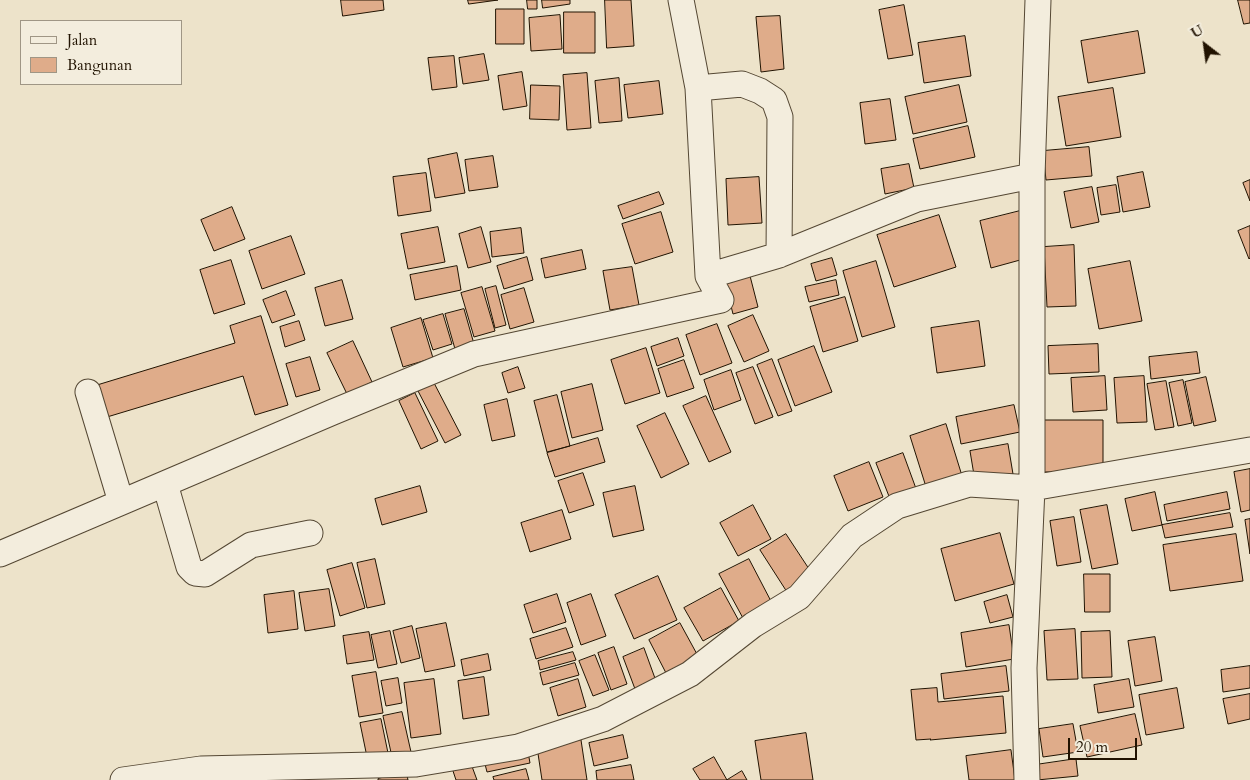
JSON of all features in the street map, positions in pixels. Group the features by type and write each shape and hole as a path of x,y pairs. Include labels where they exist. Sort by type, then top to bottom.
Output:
{"street":[{"path":"0,554 474,354 721,300 708,276 698,88 681,0"},
{"path":"1027,780 1024,668 1032,488 1032,176 1038,0"},
{"path":"698,88 742,84 760,90 774,100 780,117 779,256"},
{"path":"708,276 779,256 917,199 1032,176"},
{"path":"88,392 121,502"},
{"path":"123,780 416,764 518,747 603,718 690,674 753,625 799,597 852,536 897,506 969,484 1032,488 1250,450"},
{"path":"165,484 188,567 195,573 205,574 251,545 310,533"}],"building":[{"path":"341,0 383,0 384,10 343,16"},
{"path":"468,0 498,0 469,4"},
{"path":"527,0 537,0 537,9 528,9"},
{"path":"542,0 570,0 570,4 543,8"},
{"path":"605,0 631,0 634,46 607,48"},
{"path":"1238,0 1250,0 1250,23 1244,24"},
{"path":"904,5 913,55 888,59 879,10"},
{"path":"496,9 524,9 524,44 496,44"},
{"path":"564,12 595,12 595,53 564,53"},
{"path":"560,15 562,49 531,51 529,18"},
{"path":"780,16 784,69 761,72 756,17"},
{"path":"1138,31 1145,73 1088,83 1081,41"},
{"path":"965,36 971,76 924,83 918,43"},
{"path":"484,54 489,80 463,84 459,58"},
{"path":"454,56 457,87 432,90 428,58"},
{"path":"522,72 527,106 503,110 498,76"},
{"path":"587,73 591,128 567,130 563,75"},
{"path":"619,78 622,121 599,123 595,81"},
{"path":"659,81 663,114 628,118 624,85"},
{"path":"531,85 560,86 559,120 530,119"},
{"path":"959,85 967,122 913,134 905,97"},
{"path":"1113,88 1121,137 1066,146 1058,97"},
{"path":"890,99 896,140 865,144 860,103"},
{"path":"968,126 975,157 920,169 913,139"},
{"path":"1089,147 1092,176 1046,180 1043,151"},
{"path":"457,153 465,193 435,198 428,159"},
{"path":"493,156 498,187 469,191 465,160"},
{"path":"909,164 914,188 885,194 881,169"},
{"path":"1143,172 1150,207 1123,212 1117,177"},
{"path":"426,173 431,211 398,216 393,177"},
{"path":"759,177 762,223 728,225 726,179"},
{"path":"1250,180 1250,201 1243,183"},
{"path":"1116,185 1120,212 1101,215 1097,188"},
{"path":"1092,187 1099,222 1071,228 1064,192"},
{"path":"659,192 664,204 623,219 618,206"},
{"path":"232,207 245,239 214,251 201,220"},
{"path":"1020,211 1031,257 991,268 980,221"},
{"path":"661,212 673,252 635,264 622,224"},
{"path":"939,215 956,267 894,287 877,235"},
{"path":"1250,226 1250,258 1249,259 1238,231"},
{"path":"438,227 445,262 408,269 401,234"},
{"path":"481,227 491,262 468,268 459,234"},
{"path":"521,228 524,253 492,257 490,232"},
{"path":"291,236 305,274 262,289 249,251"},
{"path":"1074,245 1076,306 1047,307 1044,247"},
{"path":"582,250 586,269 545,278 541,259"},
{"path":"527,257 533,280 504,289 497,266"},
{"path":"832,258 837,275 816,281 811,264"},
{"path":"231,260 245,304 214,314 200,270"},
{"path":"876,261 895,327 862,337 843,271"},
{"path":"1130,261 1142,321 1099,329 1088,269"},
{"path":"457,266 461,290 415,300 410,275"},
{"path":"632,267 639,305 610,310 603,271"},
{"path":"749,272 758,307 733,314 724,278"},
{"path":"342,280 353,319 325,326 315,288"},
{"path":"836,280 839,295 809,302 805,287"},
{"path":"496,286 506,325 495,328 485,289"},
{"path":"482,287 495,331 474,337 461,293"},
{"path":"524,288 534,322 510,329 501,295"},
{"path":"286,291 295,315 272,323 263,300"},
{"path":"845,297 858,341 823,352 810,307"},
{"path":"464,309 474,344 455,349 445,314"},
{"path":"443,314 452,344 433,350 423,320"},
{"path":"753,315 769,351 744,362 728,326"},
{"path":"261,316 288,405 255,415 243,376 107,417 97,385 235,343 230,326"},
{"path":"421,318 433,358 403,367 391,328"},
{"path":"299,321 305,340 285,347 280,327"},
{"path":"979,321 985,366 937,373 931,328"},
{"path":"717,324 732,363 700,375 686,335"},
{"path":"678,338 684,356 657,366 651,347"},
{"path":"353,341 372,382 347,394 327,353"},
{"path":"1098,344 1099,372 1049,374 1048,346"},
{"path":"814,346 832,392 795,406 778,360"},
{"path":"646,348 660,393 625,404 611,360"},
{"path":"1197,352 1200,373 1151,379 1149,357"},
{"path":"310,357 320,390 296,397 286,364"},
{"path":"772,359 792,411 778,416 757,365"},
{"path":"684,360 694,388 667,397 658,369"},
{"path":"518,367 525,388 508,393 502,373"},
{"path":"753,367 773,417 755,424 736,373"},
{"path":"731,370 741,400 714,410 704,380"},
{"path":"1105,376 1107,410 1073,412 1071,378"},
{"path":"1144,376 1147,422 1117,423 1114,378"},
{"path":"1206,377 1216,421 1194,426 1185,382"},
{"path":"1183,380 1192,423 1178,426 1169,383"},
{"path":"433,381 461,435 445,443 417,389"},
{"path":"1166,381 1174,427 1155,430 1147,384"},
{"path":"592,384 603,430 572,438 561,392"},
{"path":"415,393 438,441 421,449 399,401"},
{"path":"557,395 570,446 547,452 534,401"},
{"path":"706,396 731,452 709,462 683,406"},
{"path":"507,399 515,436 492,441 484,405"},
{"path":"1014,405 1020,432 961,444 956,417"},
{"path":"665,413 689,464 661,478 637,426"},
{"path":"1042,420 1103,420 1103,472 1042,472"},
{"path":"946,424 963,479 927,490 910,436"},
{"path":"598,438 605,462 555,477 547,453"},
{"path":"1008,444 1013,474 975,481 970,451"},
{"path":"903,453 918,494 892,504 876,463"},
{"path":"869,462 883,497 848,511 834,476"},
{"path":"1250,469 1250,510 1241,512 1234,472"},
{"path":"583,473 594,505 569,513 558,481"},
{"path":"420,486 427,512 382,525 375,499"},
{"path":"635,486 644,530 613,537 603,493"},
{"path":"1155,492 1162,525 1132,531 1125,499"},
{"path":"1227,492 1230,509 1167,521 1164,505"},
{"path":"753,505 771,539 738,556 720,523"},
{"path":"1107,505 1118,564 1092,569 1080,510"},
{"path":"562,510 571,539 530,552 521,523"},
{"path":"1230,513 1233,527 1165,538 1162,525"},
{"path":"1074,517 1081,562 1057,566 1050,521"},
{"path":"1250,519 1250,554 1245,520"},
{"path":"1000,533 1014,584 955,601 941,549"},
{"path":"786,534 813,575 787,592 760,550"},
{"path":"1236,534 1243,581 1170,591 1163,545"},
{"path":"375,559 385,604 367,608 357,563"},
{"path":"749,559 773,605 744,620 719,574"},
{"path":"352,563 365,608 340,616 327,570"},
{"path":"1084,574 1110,574 1110,612 1085,612"},
{"path":"658,576 677,620 634,639 615,595"},
{"path":"721,588 739,621 703,641 684,608"},
{"path":"329,589 335,626 305,631 299,593"},
{"path":"294,591 298,629 268,633 264,595"},
{"path":"557,594 566,622 533,633 524,605"},
{"path":"591,594 606,636 581,645 567,603"},
{"path":"1007,595 1013,617 990,623 984,602"},
{"path":"446,623 455,666 425,672 416,629"},
{"path":"680,623 698,656 666,673 649,640"},
{"path":"1009,625 1014,659 966,667 961,633"},
{"path":"412,626 420,658 401,663 393,631"},
{"path":"566,628 573,647 536,659 530,639"},
{"path":"1075,629 1078,679 1047,680 1044,631"},
{"path":"390,631 397,664 378,668 371,635"},
{"path":"1110,631 1112,677 1082,678 1081,632"},
{"path":"369,632 374,660 347,664 343,636"},
{"path":"1155,637 1162,681 1135,686 1128,641"},
{"path":"614,647 627,684 611,690 598,653"},
{"path":"644,648 656,681 635,689 623,657"},
{"path":"573,652 576,660 540,670 538,661"},
{"path":"488,654 491,670 464,676 461,660"},
{"path":"595,655 609,690 593,696 579,661"},
{"path":"575,663 579,675 543,685 540,673"},
{"path":"1006,666 1009,691 944,699 941,674"},
{"path":"1250,666 1250,688 1223,692 1221,670"},
{"path":"376,672 383,713 359,717 352,676"},
{"path":"484,677 489,715 463,719 458,681"},
{"path":"398,678 402,703 386,706 381,681"},
{"path":"434,679 441,734 411,738 404,683"},
{"path":"578,679 586,707 558,716 550,688"},
{"path":"1129,679 1134,707 1098,713 1094,685"},
{"path":"937,688 938,702 1003,696 1006,733 916,740 911,690"},
{"path":"1177,688 1184,728 1146,735 1139,695"},
{"path":"1250,694 1250,719 1228,724 1223,699"},
{"path":"402,712 411,752 392,757 383,716"},
{"path":"1135,714 1142,745 1087,757 1080,726"},
{"path":"381,719 388,753 367,757 360,723"},
{"path":"1073,724 1078,752 1043,757 1039,729"},
{"path":"806,733 813,780 761,780 755,741"},
{"path":"623,735 628,758 594,766 589,743"},
{"path":"581,740 587,780 542,780 537,747"},
{"path":"1011,750 1015,780 969,780 966,756"},
{"path":"528,752 530,763 487,772 484,760"},
{"path":"714,757 727,780 700,780 693,769"},
{"path":"1076,759 1078,776 1037,780 1035,765"},
{"path":"470,761 477,780 456,780 452,768"},
{"path":"631,765 634,780 597,780 596,771"},
{"path":"526,769 529,780 494,780 493,777"},
{"path":"406,771 408,780 378,780 378,779"},
{"path":"742,771 747,780 727,780"}]}
